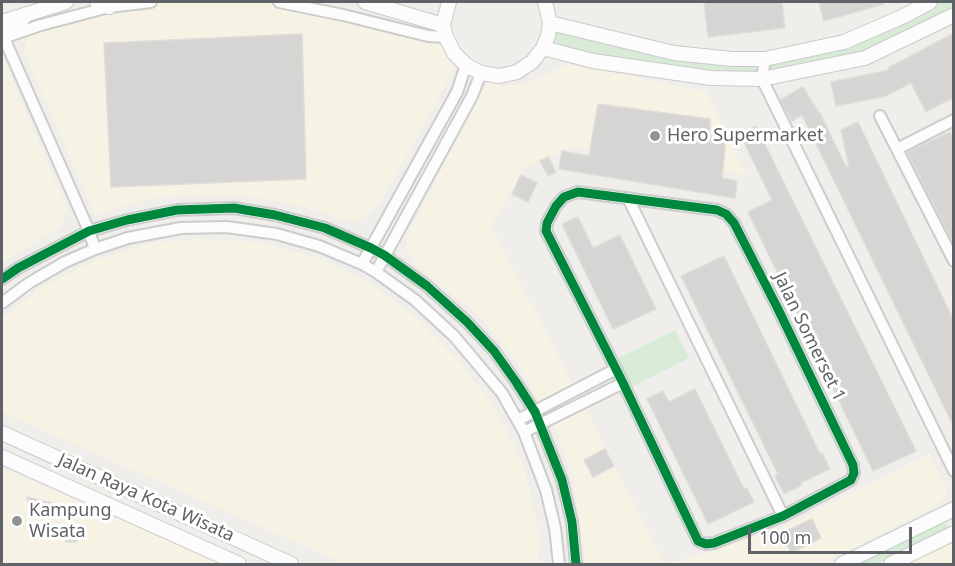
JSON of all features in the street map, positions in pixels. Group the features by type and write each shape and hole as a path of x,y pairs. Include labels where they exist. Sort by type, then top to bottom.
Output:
{"street":[{"path":"2,22 66,2"},
{"path":"3,38 103,4 151,2"},
{"path":"279,2 428,36 445,31"},
{"path":"365,2 410,13 445,31"},
{"path":"449,2 445,31 453,53 466,65 481,73 500,76 517,72 532,62 543,48 550,23 545,2"},
{"path":"550,23 674,53 765,60 844,42 930,2"},
{"path":"3,38 28,12"},
{"path":"543,48 593,61 711,78 762,79 865,58 954,15"},
{"path":"3,38 95,249"},
{"path":"765,60 762,79 954,471"},
{"path":"362,264 457,92 466,65"},
{"path":"376,272 467,105 481,73"},
{"path":"880,116 954,261"},
{"path":"897,149 954,120"},
{"name":"Jalan Somerset 1","path":"578,192 717,210 726,214 734,223 853,465 854,473 850,480 783,516 714,543 706,544 698,541 616,369 546,231 547,223 556,206 564,197 578,192"},
{"path":"628,198 783,516"},
{"path":"2,279 18,268 89,231 127,220 177,210 234,208 300,220 371,248 427,286 467,322 494,351 535,412 562,480 572,522 576,564"},
{"path":"2,303 64,262 95,249 128,238 182,228 227,227 277,234 308,243 362,264 415,300 454,336 496,386 524,432 546,490 555,528 559,564"},
{"path":"518,420 616,369"},
{"path":"524,432 623,382"},
{"name":"Jalan Raya Kota Wisata","path":"2,433 291,564"},
{"name":"Jalan Raya Kota Wisata","path":"2,457 238,564"},
{"path":"842,564 954,509"},
{"path":"891,564 954,533"},
{"path":"238,564 246,544"}],"shaded area":[{"path":"155,2 256,2 314,7 410,33 440,45 458,63 381,201 365,216 351,222 320,211 261,198 206,195 147,199 95,215 24,52 27,37 39,23"},
{"path":"2,59 67,209 60,227 2,263"},
{"path":"570,64 706,92 746,175 572,146 526,167 491,226 665,564 586,564 573,481 556,430 514,359 480,316 417,267 405,249 407,236 489,79 502,86 531,82"},
{"path":"197,239 258,242 319,258 373,285 417,318 460,362 496,410 523,464 541,542 537,564 345,564 2,412 2,320 42,287 93,261 150,243"},
{"path":"929,454 946,488 945,496 936,506 822,564 669,564 774,531"},
{"path":"2,468 22,477 222,564 2,564"},
{"path":"953,541 953,564 905,564"}],"green space":[{"path":"930,2 953,2 953,15 865,58 762,79 543,48 550,23 732,59 844,42"},
{"path":"675,330 689,358 629,388 615,360"},
{"path":"943,523 947,525 947,529 901,555 878,564 855,564"}],"building":[{"path":"704,2 782,2 785,28 708,37"},
{"path":"819,2 883,2 884,4 824,21"},
{"path":"954,33 954,97 926,112 911,83 886,96 836,106 831,82 889,70 888,68"},
{"path":"302,34 306,179 111,187 104,43"},
{"path":"803,87 820,113 846,167 849,166 841,130 858,122 954,321 954,427 802,115 792,121 780,100"},
{"path":"598,104 710,119 710,135 726,138 722,178 737,181 735,198 559,169 562,151 589,156"},
{"path":"756,126 916,451 873,471 748,212 772,200 740,134"},
{"path":"950,132 954,139 954,244 907,152"},
{"path":"548,157 556,172 548,176 540,161"},
{"path":"521,175 537,183 528,202 512,194"},
{"path":"578,217 593,248 620,235 656,309 613,329 562,224"},
{"path":"724,256 820,454 822,453 830,469 800,483 802,485 784,494 775,476 778,474 681,276"},
{"path":"695,389 744,489 747,488 754,502 708,524 647,399 663,391 669,402"},
{"path":"605,449 614,466 593,477 584,460"},
{"path":"27,497 57,504 60,517 30,510"},
{"path":"812,519 821,538 791,553 782,533"},
{"path":"62,528 74,529 77,542 66,542"}],"cycle path":[{"path":"578,192 717,210 726,214 734,223 778,309 853,465 854,473 851,480 783,516 714,543 706,544 698,541 623,383 546,231 547,223 556,206 564,197 578,192"},
{"path":"2,279 18,268 89,231 127,220 177,210 234,208 275,215 325,228 371,248 427,286 467,322 494,351 516,382 535,412 562,480 572,522 576,564"}],"place":[{"name":"Hero Supermarket","path":"655,136"},
{"name":"Kampung Wisata","path":"17,521"}]}
